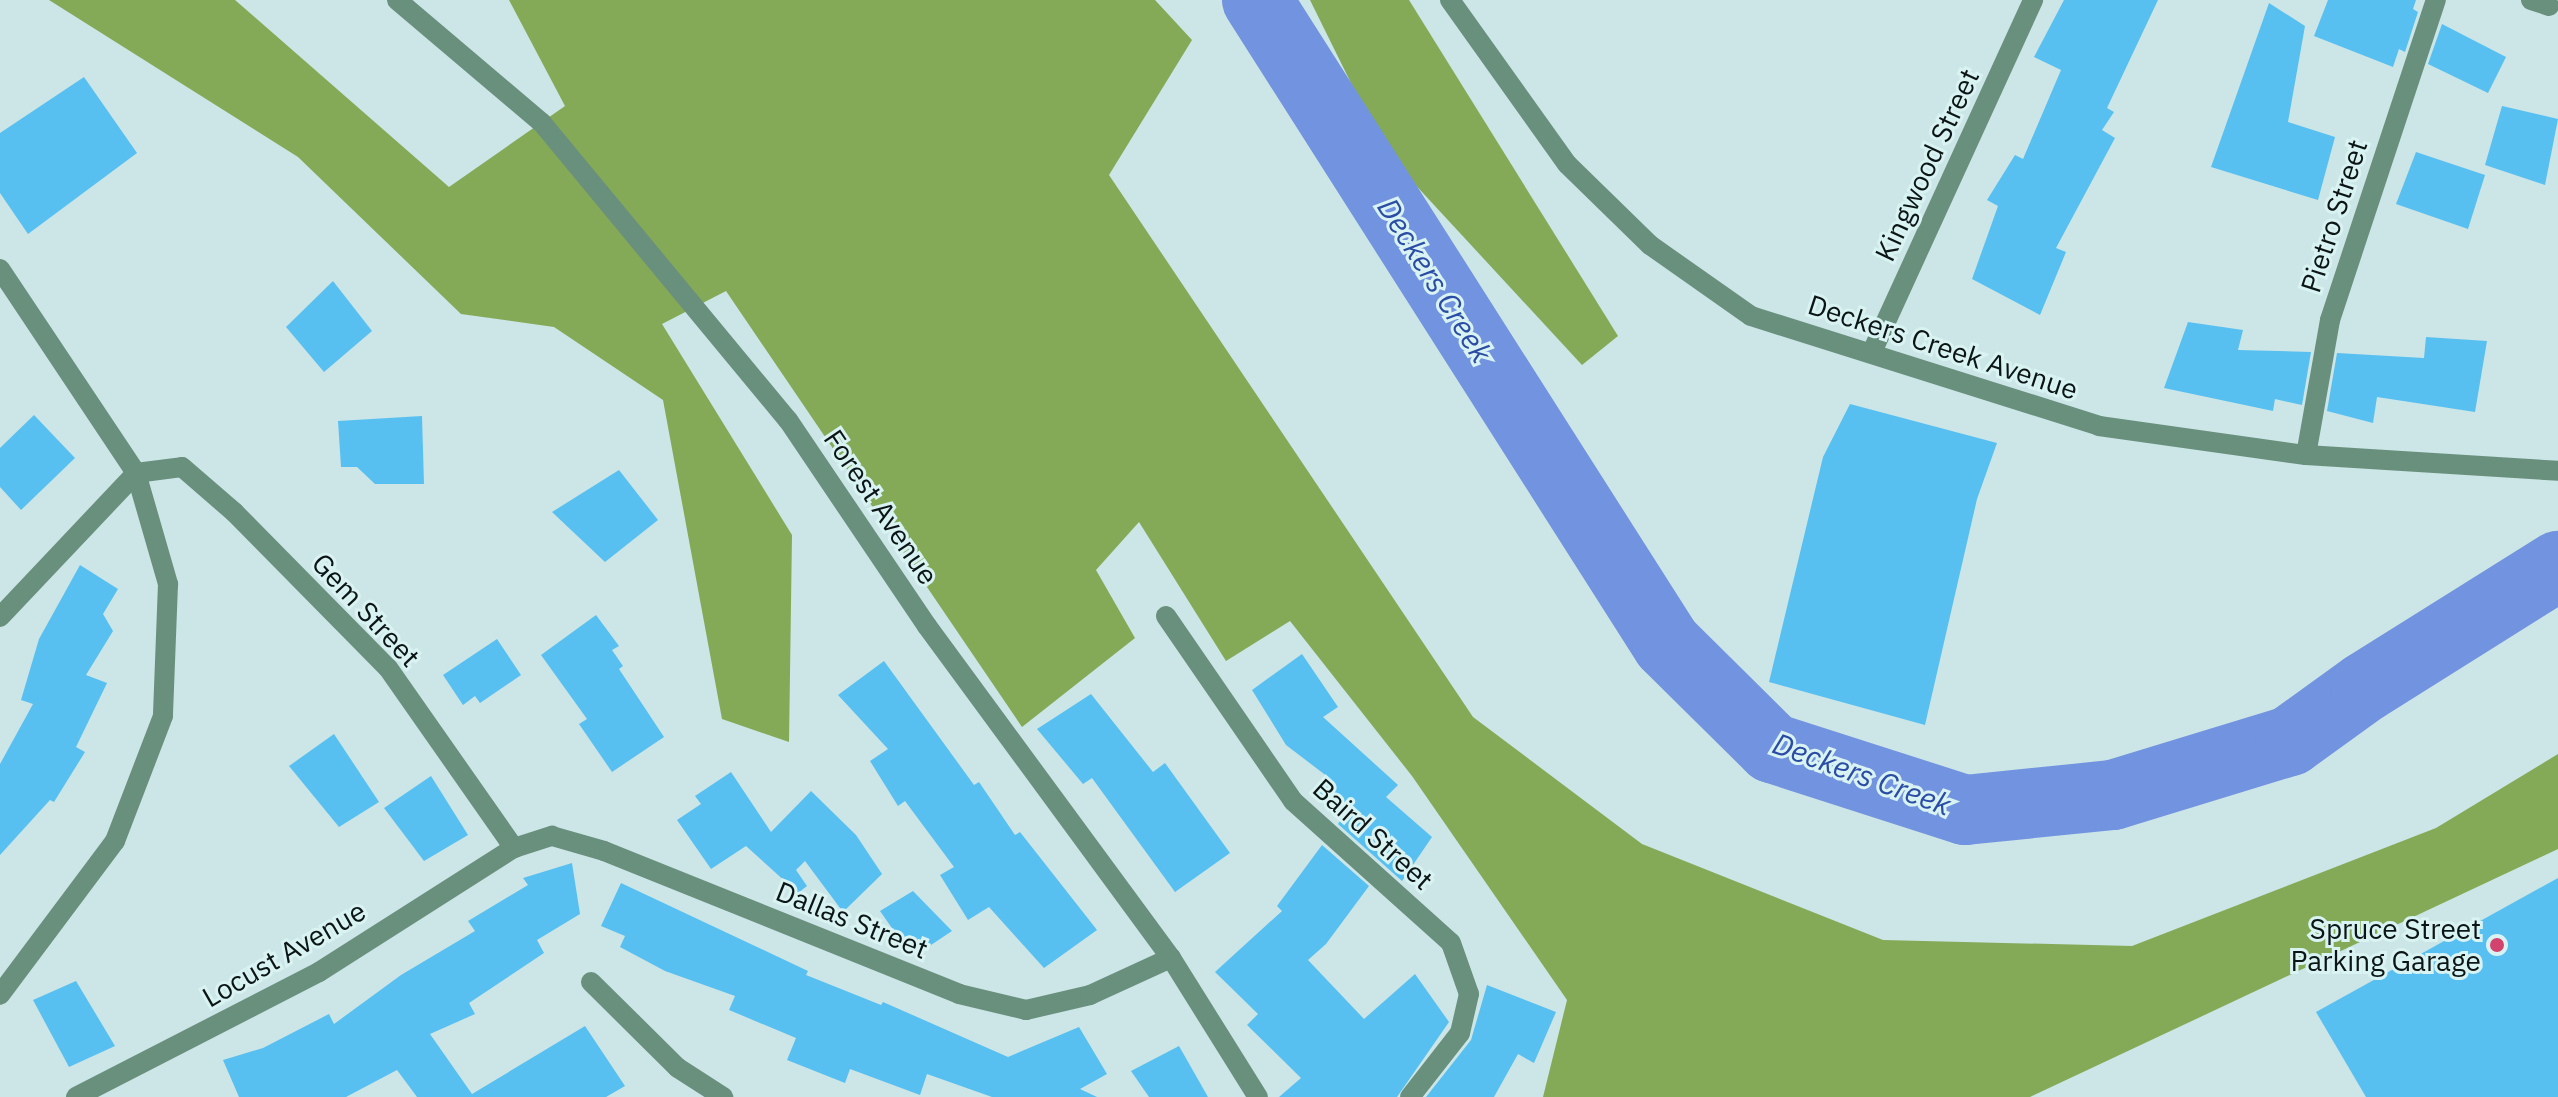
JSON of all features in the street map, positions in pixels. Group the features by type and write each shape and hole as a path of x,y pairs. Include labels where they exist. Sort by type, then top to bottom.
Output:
{"street":[{"name":"Forest Avenue","path":"397,0 542,123 788,420 927,626 1171,958 1258,1097"},
{"name":"Deckers Creek Avenue","path":"1450,0 1567,164 1650,245 1751,316 2099,426 2306,455 2558,471"},
{"name":"Kingwood Street","path":"1872,352 2033,0"},
{"name":"Pietro Street","path":"2306,455 2330,320 2436,0"},
{"path":"0,269 136,473 168,584 163,716 115,841 0,995"},
{"name":"Gem Street","path":"136,473 182,467 234,512 388,668 514,848"},
{"path":"0,617 136,473"},
{"name":"Baird Street","path":"1166,616 1293,801 1451,943 1469,994 1460,1033 1410,1097"},
{"name":"Dallas Street","path":"514,848 552,836 604,851 959,994 1026,1010 1090,995 1171,958"},
{"name":"Locust Avenue","path":"76,1097 319,972 514,848"},
{"path":"591,982 678,1068 723,1097"}],"green space":[{"path":"49,0 235,0 449,187 565,106 509,0 1155,0 1192,40 1109,175 1473,717 1642,844 1883,940 2132,946 2436,828 2558,754 2558,849 2030,1097 1543,1097 1567,1000 1412,776 1290,621 1226,661 1139,522 1096,570 1135,638 1022,727 726,291 662,324 792,535 789,742 722,719 663,400 554,327 461,314 298,157"},
{"path":"1310,0 1409,0 1618,336 1582,365 1385,152"}],"building":[{"path":"2064,0 2158,0 2107,108 2114,112 2102,130 2115,138 2056,248 2066,252 2040,315 1972,279 1998,206 1987,200 2015,155 2023,159 2061,70 2034,57"},
{"path":"2328,0 2416,0 2413,9 2418,12 2405,52 2399,49 2393,67 2314,36"},
{"path":"2269,3 2305,26 2288,122 2335,137 2318,200 2211,167"},
{"path":"2442,24 2506,57 2488,93 2428,64"},
{"path":"84,77 137,153 28,234 0,193 0,133"},
{"path":"2502,106 2558,119 2545,185 2485,165"},
{"path":"2416,152 2485,175 2468,229 2396,204"},
{"path":"333,281 372,331 324,372 286,327"},
{"path":"2188,322 2243,330 2238,350 2311,352 2302,405 2275,399 2273,411 2164,388"},
{"path":"2426,337 2487,341 2475,412 2377,397 2373,423 2327,411 2337,353 2424,358"},
{"path":"1850,404 1997,443 1977,499 1925,725 1769,682 1823,457"},
{"path":"34,415 75,458 21,510 0,487 0,448"},
{"path":"422,416 424,484 375,484 357,467 341,467 338,421"},
{"path":"619,470 658,520 605,562 552,512"},
{"path":"80,565 118,589 103,614 113,631 86,675 107,683 76,747 85,752 54,802 50,800 0,855 0,764 33,704 21,700 39,639"},
{"path":"596,615 619,646 612,650 623,666 619,669 664,737 612,772 579,724 587,719 541,655"},
{"path":"497,639 521,675 480,703 475,696 463,705 443,675"},
{"path":"1302,654 1338,707 1323,717 1398,785 1386,797 1432,837 1402,881 1338,824 1342,818 1316,796 1328,777 1286,745 1252,690"},
{"path":"884,661 974,785 979,782 1015,835 1020,832 1097,930 1044,968 989,907 968,920 940,875 954,867 905,801 898,806 870,761 888,749 838,695"},
{"path":"1091,694 1153,772 1165,763 1230,853 1175,892 1092,778 1083,784 1037,729"},
{"path":"334,734 379,802 339,827 289,766"},
{"path":"731,772 771,832 811,791 856,835 882,874 843,912 805,861 796,870 807,886 798,893 746,846 711,869 677,820 701,804 695,796"},
{"path":"431,776 468,835 424,861 384,808"},
{"path":"1322,845 1369,886 1326,944 1308,960 1364,1019 1415,974 1449,1022 1397,1097 1279,1097 1301,1078 1247,1025 1258,1014 1215,972 1282,911 1277,906"},
{"path":"572,863 580,914 537,940 544,953 469,1003 475,1014 430,1034 472,1094 585,1026 625,1086 606,1097 417,1097 397,1070 346,1097 239,1097 223,1060 263,1048 329,1014 334,1024 401,975 475,931 468,921 528,885 523,878"},
{"name":"Spruce Street Parking Garage","path":"2558,878 2558,1097 2366,1097 2316,1012"},
{"path":"621,883 808,971 806,975 881,1005 883,1002 1008,1057 1079,1027 1107,1074 1080,1089 1097,1097 992,1097 927,1074 920,1095 850,1069 845,1083 787,1060 796,1038 729,1010 735,996 665,971 620,947 625,936 601,926"},
{"path":"913,891 952,931 922,951 910,935 901,941 880,911"},
{"path":"76,981 115,1046 69,1067 33,1000"},
{"path":"1487,985 1556,1012 1534,1063 1518,1054 1494,1097 1426,1097 1471,1040"},
{"path":"1179,1046 1208,1097 1149,1097 1131,1071"}],"waterway":[{"name":"Deckers Creek","path":"1257,0 1667,644 1772,748 1965,810 2113,795 2290,741 2365,687 2558,566"}],"place":[{"name":"Spruce Street Parking Garage","path":"2497,945"}]}
